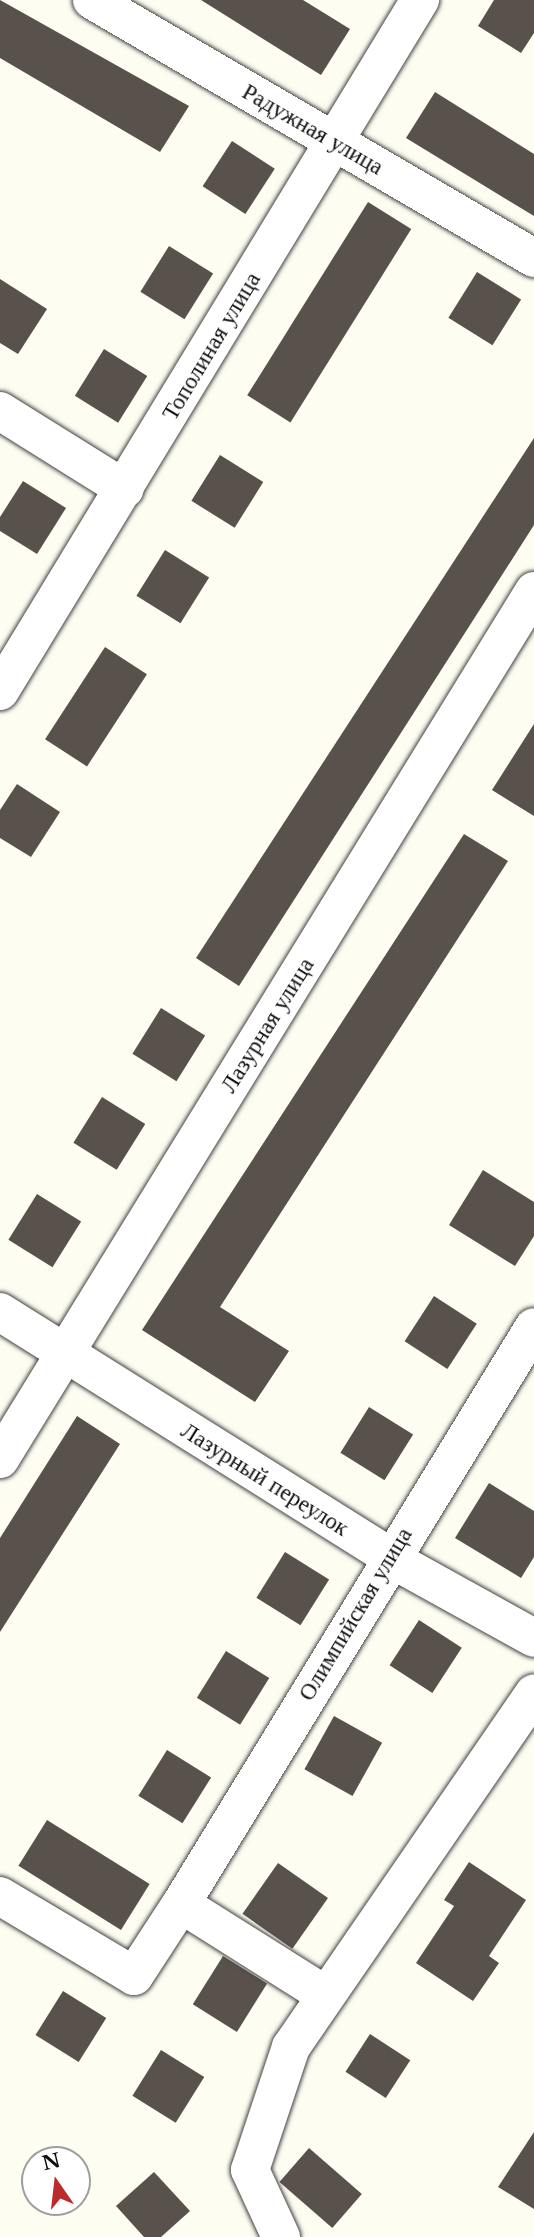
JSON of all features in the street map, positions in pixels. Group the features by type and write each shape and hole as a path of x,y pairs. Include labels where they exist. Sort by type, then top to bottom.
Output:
{"street":[{"name":"Радужная улица","path":"92,0 534,258"},
{"name":"Тополиная улица","path":"0,691 420,0"},
{"path":"0,411 125,489"},
{"name":"Лазурная улица","path":"0,1459 534,591"},
{"name":"Лазурный переулок","path":"0,1312 390,1557 534,1638"},
{"name":"Олимпийская улица","path":"0,1896 134,1976 181,1904 390,1557 534,1326"},
{"path":"281,2237 250,2170 291,2047 324,1994 534,1693"},
{"path":"181,1904 324,1994"}],"building":[{"path":"0,0 189,106 160,152 0,58"},
{"path":"201,0 303,0 350,29 321,75"},
{"path":"494,0 534,0 534,33 521,53 478,26"},
{"path":"435,92 534,154 534,216 406,138"},
{"path":"232,141 275,169 245,214 203,186"},
{"path":"368,202 411,229 290,422 247,395"},
{"path":"169,246 213,274 184,319 140,292"},
{"path":"477,272 521,300 492,345 448,318"},
{"path":"0,279 47,309 18,354 0,343"},
{"path":"104,349 147,376 118,423 75,396"},
{"path":"534,438 534,525 239,986 196,958"},
{"path":"220,455 263,482 235,528 191,501"},
{"path":"23,481 66,508 37,554 0,531 0,517"},
{"path":"165,550 209,578 180,623 136,596"},
{"path":"105,647 147,674 87,766 45,739"},
{"path":"534,724 534,816 492,790"},
{"path":"17,784 60,812 31,857 0,838 0,810"},
{"path":"464,834 508,861 220,1307 289,1351 255,1402 142,1330"},
{"path":"161,1008 205,1036 176,1081 132,1054"},
{"path":"102,1097 145,1124 117,1170 73,1143"},
{"path":"483,1170 534,1202 534,1236 515,1266 449,1225"},
{"path":"37,1194 81,1222 52,1267 8,1240"},
{"path":"434,1296 477,1324 447,1369 405,1341"},
{"path":"369,1407 413,1435 384,1480 340,1453"},
{"path":"77,1416 120,1444 0,1632 0,1538"},
{"path":"489,1483 534,1511 534,1557 521,1578 455,1538"},
{"path":"285,1552 329,1580 300,1625 256,1598"},
{"path":"419,1620 462,1648 432,1693 390,1665"},
{"path":"226,1651 269,1678 240,1725 197,1698"},
{"path":"334,1716 382,1743 353,1796 304,1769"},
{"path":"167,1750 211,1778 182,1823 138,1796"},
{"path":"47,1820 150,1884 121,1930 18,1866"},
{"path":"469,1862 526,1900 489,1956 499,1963 473,2001 416,1963 454,1906 444,1900"},
{"path":"278,1863 328,1898 292,1949 242,1914"},
{"path":"223,1956 267,1984 237,2032 193,2004"},
{"path":"63,1991 106,2018 79,2062 35,2035"},
{"path":"370,2034 410,2060 386,2098 345,2072"},
{"path":"161,2050 204,2077 176,2123 132,2096"},
{"path":"534,2132 534,2209 498,2187"},
{"path":"309,2148 362,2194 332,2228 279,2182"},
{"path":"154,2172 190,2211 161,2237 144,2237 116,2206"}]}
